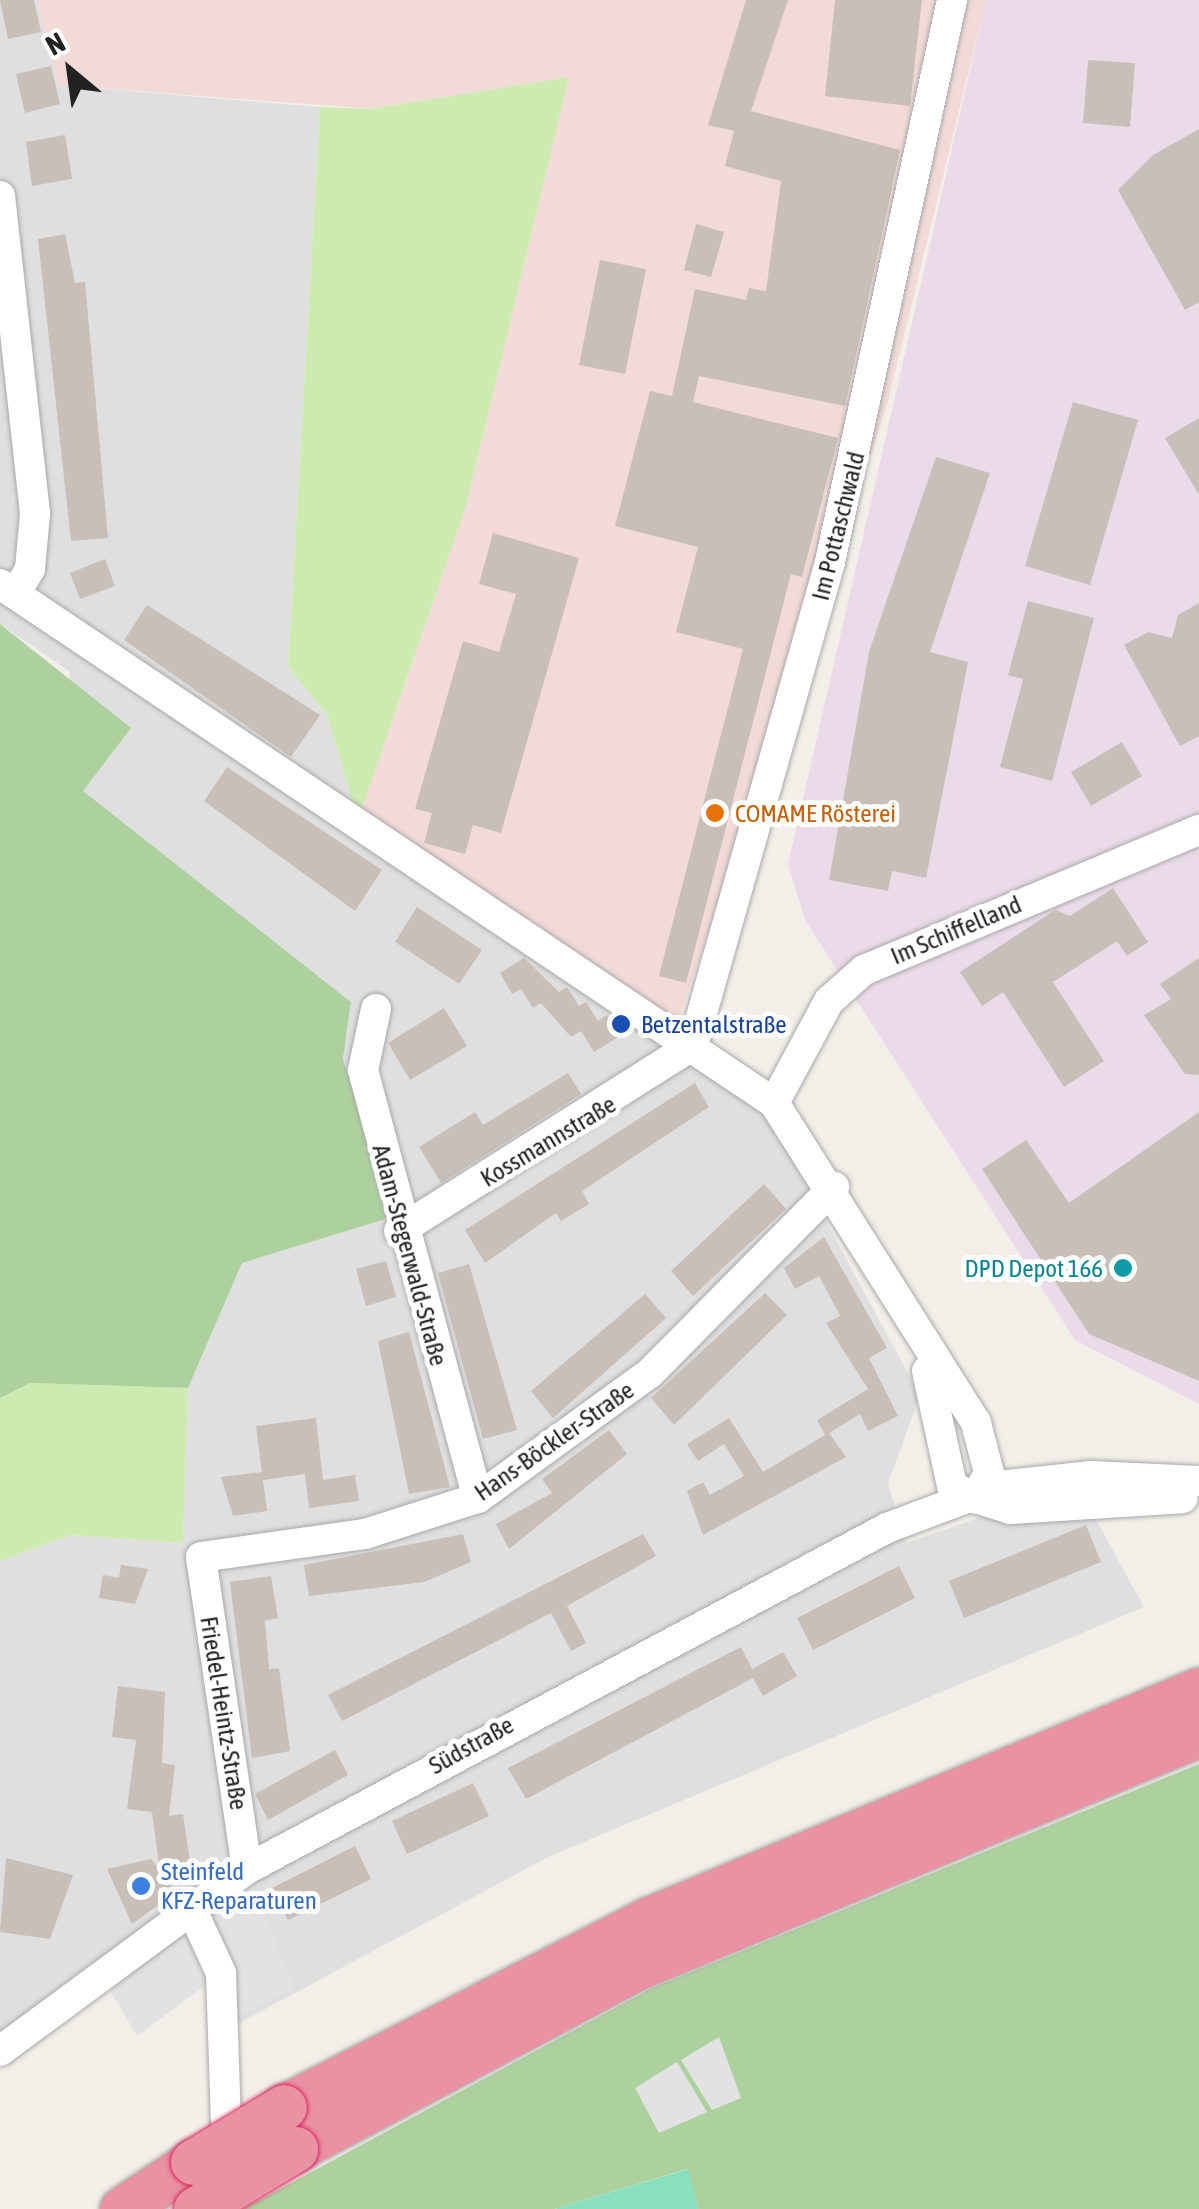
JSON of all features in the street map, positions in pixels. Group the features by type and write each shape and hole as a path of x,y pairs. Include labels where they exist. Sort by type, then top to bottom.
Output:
{"highway":[{"path":"196,2209 290,2128 650,1919 1199,1690"},
{"path":"122,2209 193,2162 290,2128 638,1968 1199,1734"}],"street":[{"name":"Im Pottaschwald","path":"694,1045 830,562 952,0"},
{"path":"0,196 36,514 30,569 8,589 694,1045 774,1103 834,1186 987,1450 990,1473 975,1498"},
{"name":"Im Schiffelland","path":"774,1103 829,1001 864,970 1199,830"},
{"name":"Adam-Stegerwald-Straße","path":"376,1010 364,1070 400,1231 478,1498"},
{"name":"Kossmannstraße","path":"400,1231 694,1045"},
{"name":"Hans-Böckler-Straße","path":"201,1557 365,1534 478,1498 650,1373 834,1186"},
{"path":"914,1325 952,1486 1010,1509 1199,1498"},
{"name":"Südstraße","path":"0,2051 248,1869 744,1600 887,1528 975,1498 1056,1478 1199,1481"},
{"name":"Friedel-Heintz-Straße","path":"201,1557 248,1869"},
{"path":"191,1908 220,1973 228,2209"}],"shaded area":[{"path":"0,0 37,0 58,85 320,107 288,667 327,715 358,820 677,1025 772,1121 920,1396 888,1483 906,1543 987,1515 1090,1509 1144,1607 548,1857 239,2023 179,1903 0,2032 0,1561 71,1535 183,1543 188,1388 242,1263 392,1216 343,1059 351,1002 82,791 69,671 0,624"},
{"path":"37,0 986,0 886,409 677,1025 358,820 466,506 569,77 371,109 58,85"},
{"path":"986,0 1199,0 1199,1404 1075,1340 805,920 788,864"},
{"path":"247,1873 293,1987 229,2023 222,1973 137,2036 102,1977"},
{"path":"719,2037 741,2098 712,2110 681,2060"},
{"path":"677,2062 707,2112 659,2133 635,2088"}],"green space":[{"path":"569,77 466,506 358,820 327,715 288,667 320,107 371,109"},
{"path":"0,624 131,728 83,791 351,1002 343,1059 392,1217 242,1263 188,1388 30,1383 0,1398"},
{"path":"30,1383 188,1388 183,1543 71,1535 0,1561 0,1398"},
{"path":"1199,1764 1199,2209 698,2209 687,2169 554,2209 243,2209 652,1988"},
{"path":"688,2169 698,2209 554,2209"}],"building":[{"path":"0,0 34,0 41,32 8,39"},
{"path":"746,0 788,0 751,111 900,150 845,406 699,376 693,402 838,438 802,577 791,574 686,983 659,976 743,649 676,632 698,547 615,526 650,391 672,396 695,289 746,300 749,288 766,291 781,181 725,166 734,131 708,125"},
{"path":"835,0 922,0 910,106 825,96"},
{"path":"1088,60 1135,63 1130,127 1083,123"},
{"path":"51,66 60,104 25,113 16,74"},
{"path":"1199,129 1199,302 1185,310 1118,190 1153,155"},
{"path":"65,135 72,179 32,186 26,142"},
{"path":"696,224 724,232 711,277 684,270"},
{"path":"65,234 75,283 85,282 108,538 71,541 38,239"},
{"path":"600,260 646,269 625,374 579,365"},
{"path":"1073,402 1138,420 1090,585 1025,566"},
{"path":"1199,418 1199,495 1165,438"},
{"path":"936,457 990,473 930,652 968,662 926,878 892,871 888,891 829,880 869,652"},
{"path":"493,533 579,558 501,833 473,825 465,854 424,843 432,813 415,809 463,641 499,652 516,594 479,584"},
{"path":"105,559 115,586 80,599 70,573"},
{"path":"1028,601 1094,618 1052,781 1000,767 1023,679 1008,675"},
{"path":"1199,603 1199,736 1180,746 1124,645 1148,632 1172,638 1178,615"},
{"path":"147,605 320,715 291,757 124,640"},
{"path":"1122,742 1142,776 1091,806 1071,772"},
{"path":"227,767 382,870 355,911 204,801"},
{"path":"1113,888 1148,942 1127,956 1117,941 1053,982 1104,1061 1064,1087 1003,992 982,1006 960,972 1055,910 1070,916"},
{"path":"417,907 482,950 459,984 395,942"},
{"path":"524,958 559,992 567,987 579,1006 586,1002 598,1021 607,1015 620,1036 594,1052 581,1031 571,1037 541,1003 533,1008 521,989 512,994 500,973"},
{"path":"1199,958 1199,1075 1185,1074 1144,1015 1171,999 1160,984"},
{"path":"444,1008 467,1046 410,1080 388,1043"},
{"path":"568,1073 581,1094 441,1183 419,1147 475,1112 483,1125"},
{"path":"695,1083 709,1107 582,1191 589,1204 561,1221 556,1213 485,1263 465,1230"},
{"name":"DPD Depot 166","path":"1199,1112 1199,1381 1089,1334 982,1169 1026,1140 1069,1203"},
{"path":"764,1184 786,1209 693,1296 671,1271"},
{"path":"824,1237 887,1348 869,1358 898,1416 868,1431 860,1414 829,1433 846,1457 703,1535 687,1491 703,1482 710,1495 744,1476 724,1444 698,1461 687,1444 729,1418 763,1472 825,1435 817,1420 868,1389 826,1323 840,1316 819,1276 795,1289 784,1268"},
{"path":"386,1261 396,1297 366,1306 356,1269"},
{"path":"469,1264 517,1430 483,1439 438,1273"},
{"path":"765,1293 787,1315 674,1425 651,1398"},
{"path":"645,1294 666,1318 553,1418 531,1391"},
{"path":"409,1332 450,1487 409,1494 378,1341"},
{"path":"316,1418 323,1480 355,1475 359,1501 309,1508 305,1474 263,1480 267,1511 233,1516 221,1477 262,1472 256,1426"},
{"path":"609,1430 627,1454 509,1549 496,1524 552,1493 542,1479"},
{"path":"1086,1525 1101,1562 964,1618 949,1581"},
{"path":"463,1534 471,1562 424,1582 309,1596 304,1565"},
{"path":"643,1534 656,1556 567,1606 586,1643 571,1651 551,1613 342,1721 328,1695"},
{"path":"121,1565 148,1569 135,1604 99,1598 103,1575 119,1578"},
{"path":"899,1566 915,1598 813,1650 797,1618"},
{"path":"271,1576 278,1618 265,1621 269,1669 279,1668 290,1751 252,1758 230,1582"},
{"path":"741,1647 752,1669 783,1652 797,1676 763,1696 753,1678 526,1799 508,1768"},
{"path":"118,1686 165,1692 162,1763 175,1765 169,1816 183,1814 191,1868 160,1872 152,1812 127,1809 136,1740 112,1737"},
{"path":"335,1750 348,1775 268,1820 255,1794"},
{"path":"473,1783 489,1816 407,1854 392,1821"},
{"path":"355,1846 371,1879 288,1920 272,1888"},
{"path":"6,1858 73,1875 50,1939 0,1932"},
{"name":"Steinfeld KFZ-Reparaturen","path":"151,1859 176,1892 132,1924 107,1869"}],"place":[{"name":"COMAME Rösterei","path":"715,813"},
{"name":"Betzentalstraße","path":"621,1024"},
{"name":"DPD Depot 166","path":"1123,1268"},
{"name":"Steinfeld KFZ-Reparaturen","path":"141,1886"}]}
